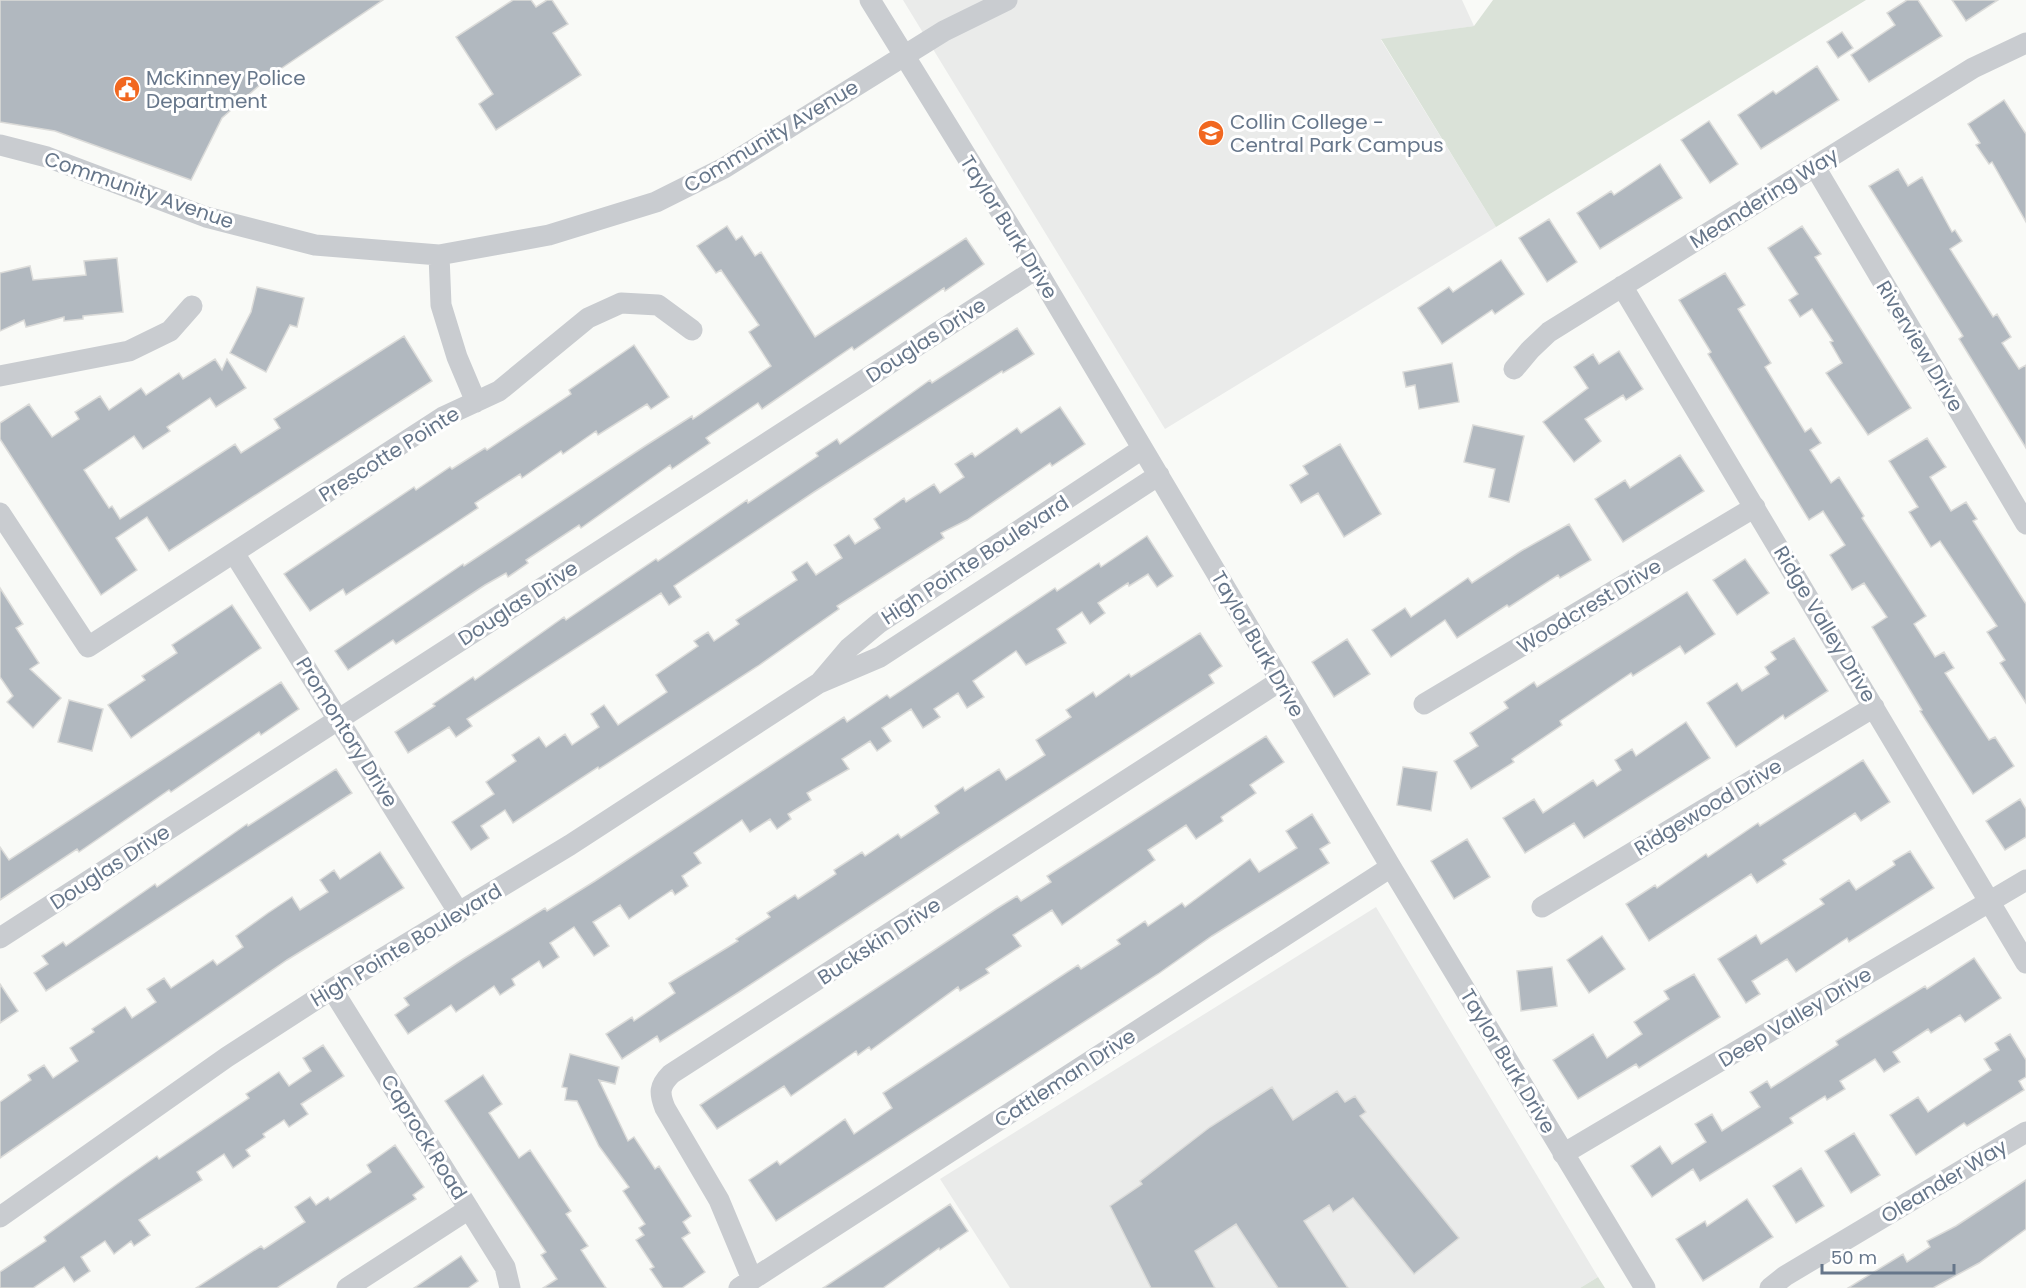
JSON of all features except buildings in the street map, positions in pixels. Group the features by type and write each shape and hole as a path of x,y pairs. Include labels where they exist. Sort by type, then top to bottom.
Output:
{"street":[{"name":"Taylor Burk Drive","path":"870,0 1036,269 1390,867 1646,1288"},
{"name":"Community Avenue","path":"0,146 47,158 206,217 315,245 439,255 549,235 656,202 724,168 944,31 1007,0"},
{"name":"Meandering Way","path":"1514,369 1549,332 1622,286 1973,68 2024,48"},
{"name":"Riverview Drive","path":"1815,167 2026,524"},
{"path":"439,255 441,305 457,357 476,402"},
{"name":"Douglas Drive","path":"0,938 1036,269"},
{"name":"Ridge Valley Drive","path":"1622,286 2026,963"},
{"name":"Prescotte Pointe","path":"0,513 88,647 442,417 499,391 588,318 621,303 658,305 692,330"},
{"path":"0,376 129,351 170,331 192,306"},
{"name":"High Pointe Boulevard","path":"819,683 849,648 879,623 1142,449"},
{"name":"High Pointe Boulevard","path":"0,1217 227,1057 332,989 599,827 819,683 880,657 1159,475"},
{"name":"Woodcrest Drive","path":"1424,704 1755,507"},
{"name":"Promontory Drive","path":"234,553 459,913"},
{"name":"Buckskin Drive","path":"746,1284 719,1200 660,1097 663,1082 701,1055 1280,681"},
{"name":"Ridgewood Drive","path":"1542,907 1874,707"},
{"name":"Cattleman Drive","path":"746,1284 1390,867"},
{"name":"Deep Valley Drive","path":"1563,1154 2026,880"},
{"name":"Caprock Road","path":"332,989 505,1266 510,1288"},
{"name":"Oleander Way","path":"1770,1288 1785,1276 2026,1132"},
{"path":"347,1288 469,1209"}],"shaded area":[{"name":"Collin College - Central Park Campus","path":"903,0 1462,0 1474,26 1381,40 1496,227 1165,429"},
{"path":"1493,0 1866,0 1496,227 1381,39 1474,26"},
{"path":"1376,907 1598,1277 1580,1288 1010,1288 940,1179"},
{"path":"1598,1277 1605,1288 1580,1288"}],"place":[{"name":"McKinney Police Department","path":"127,89"},
{"name":"Collin College - Central Park Campus","path":"1211,133"}]}
